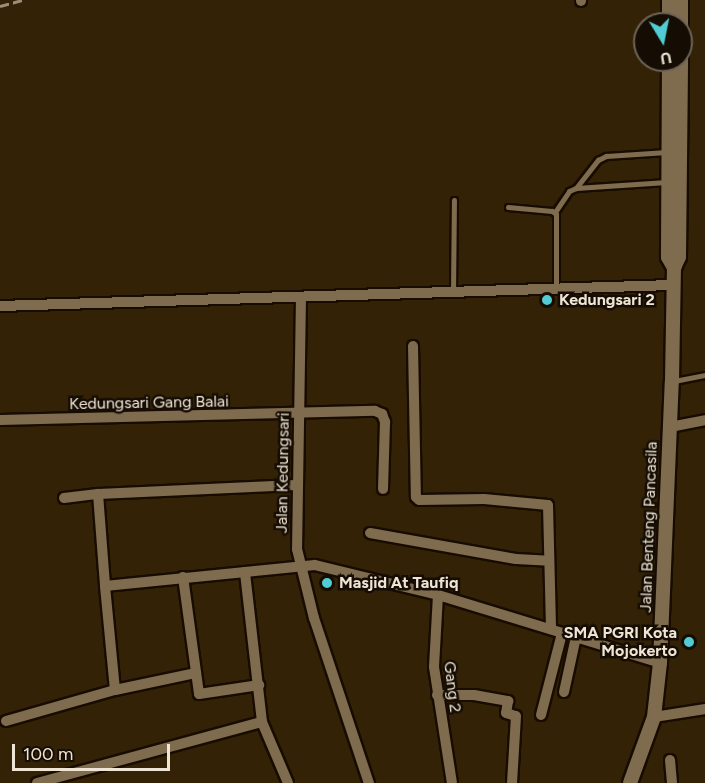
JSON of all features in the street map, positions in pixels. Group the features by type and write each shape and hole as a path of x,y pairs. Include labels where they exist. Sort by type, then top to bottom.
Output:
{"street":[{"name":"Jalan Benteng Pancasila","path":"630,783 654,717 660,663 672,381 673,285 674,268 679,257 675,96 671,72"},
{"name":"Jalan Benteng Pancasila","path":"674,268 668,257 669,152 679,72"},
{"path":"0,306 673,285"},
{"name":"Jalan Kedungsari","path":"301,297 296,544 303,565 314,618 369,783"},
{"path":"413,346 417,499 484,499 548,505 549,561 557,631 541,716"},
{"name":"Kedungsari Gang Balai","path":"0,420 299,415 375,411 382,414 385,422 383,489"},
{"path":"670,427 705,420"},
{"path":"64,498 98,494 296,485"},
{"path":"98,494 115,690"},
{"path":"370,533 522,560 549,561"},
{"path":"105,586 315,565 438,595 660,663"},
{"path":"245,572 262,722 288,783"},
{"path":"183,577 199,694 258,685"},
{"name":"Gang 2","path":"438,595 433,653 437,695 452,783"},
{"path":"564,692 576,637"},
{"path":"6,721 115,690 196,673"},
{"path":"437,695 481,696 508,701 506,713 516,716 512,783"},
{"path":"654,717 705,709"},
{"path":"37,783 262,722"},
{"path":"670,760 672,783"}],"lane":[{"path":"576,188 598,160 606,156 669,152"},
{"path":"556,290 555,212 569,191 576,188 669,182"},
{"path":"453,292 454,200"},
{"path":"508,207 555,212"},
{"path":"672,381 705,375"}],"railway":[{"path":"0,6 23,0"}],"place":[{"name":"Kedungsari 2","path":"547,300"},
{"name":"Masjid At Taufiq","path":"327,583"},
{"name":"SMA PGRI Kota Mojokerto","path":"689,642"}]}
